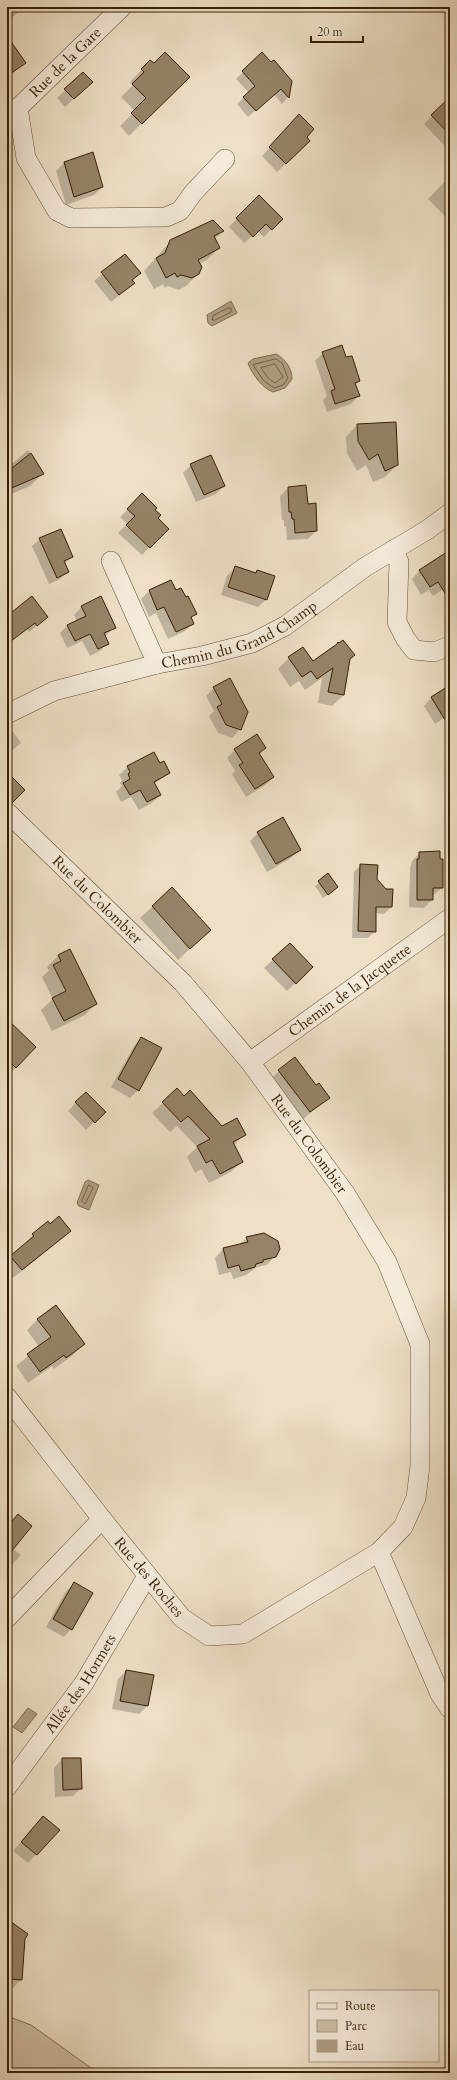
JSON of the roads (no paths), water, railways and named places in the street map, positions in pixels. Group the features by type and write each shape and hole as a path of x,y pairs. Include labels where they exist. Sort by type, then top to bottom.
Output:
{"street":[{"name":"Rue de la Gare","path":"13,111 122,7"},
{"path":"13,111 26,158 57,211 71,218 166,218 180,211 193,193 225,159"},
{"name":"Chemin du Grand Champ","path":"7,714 54,692 157,664 202,656 252,644 285,626 365,567 450,513"},
{"path":"393,550 399,562 397,622 405,638 414,650 434,652 450,646"},
{"path":"111,561 157,664"},
{"name":"Rue du Colombier","path":"7,812 183,983 250,1062 345,1193 387,1262 420,1344 420,1466 416,1498 403,1527 379,1552"},
{"name":"Chemin de la Jacquette","path":"250,1062 450,918"},
{"name":"Rue des Roches","path":"7,1397 146,1576 182,1618 209,1636 243,1634 379,1552"},
{"path":"7,1618 102,1520"},
{"path":"379,1552 440,1694 450,1709"},
{"name":"Allée des Hormets","path":"7,1787 84,1683 146,1576"}],"water":[{"path":"231,301 237,313 212,326 208,323 207,315"},
{"path":"276,354 287,364 291,371 292,379 285,388 273,392 258,380 248,363 253,359"},
{"path":"88,1180 99,1185 89,1210 79,1206 77,1203 85,1182"},
{"path":"28,1708 37,1714 22,1733 13,1727"}]}
